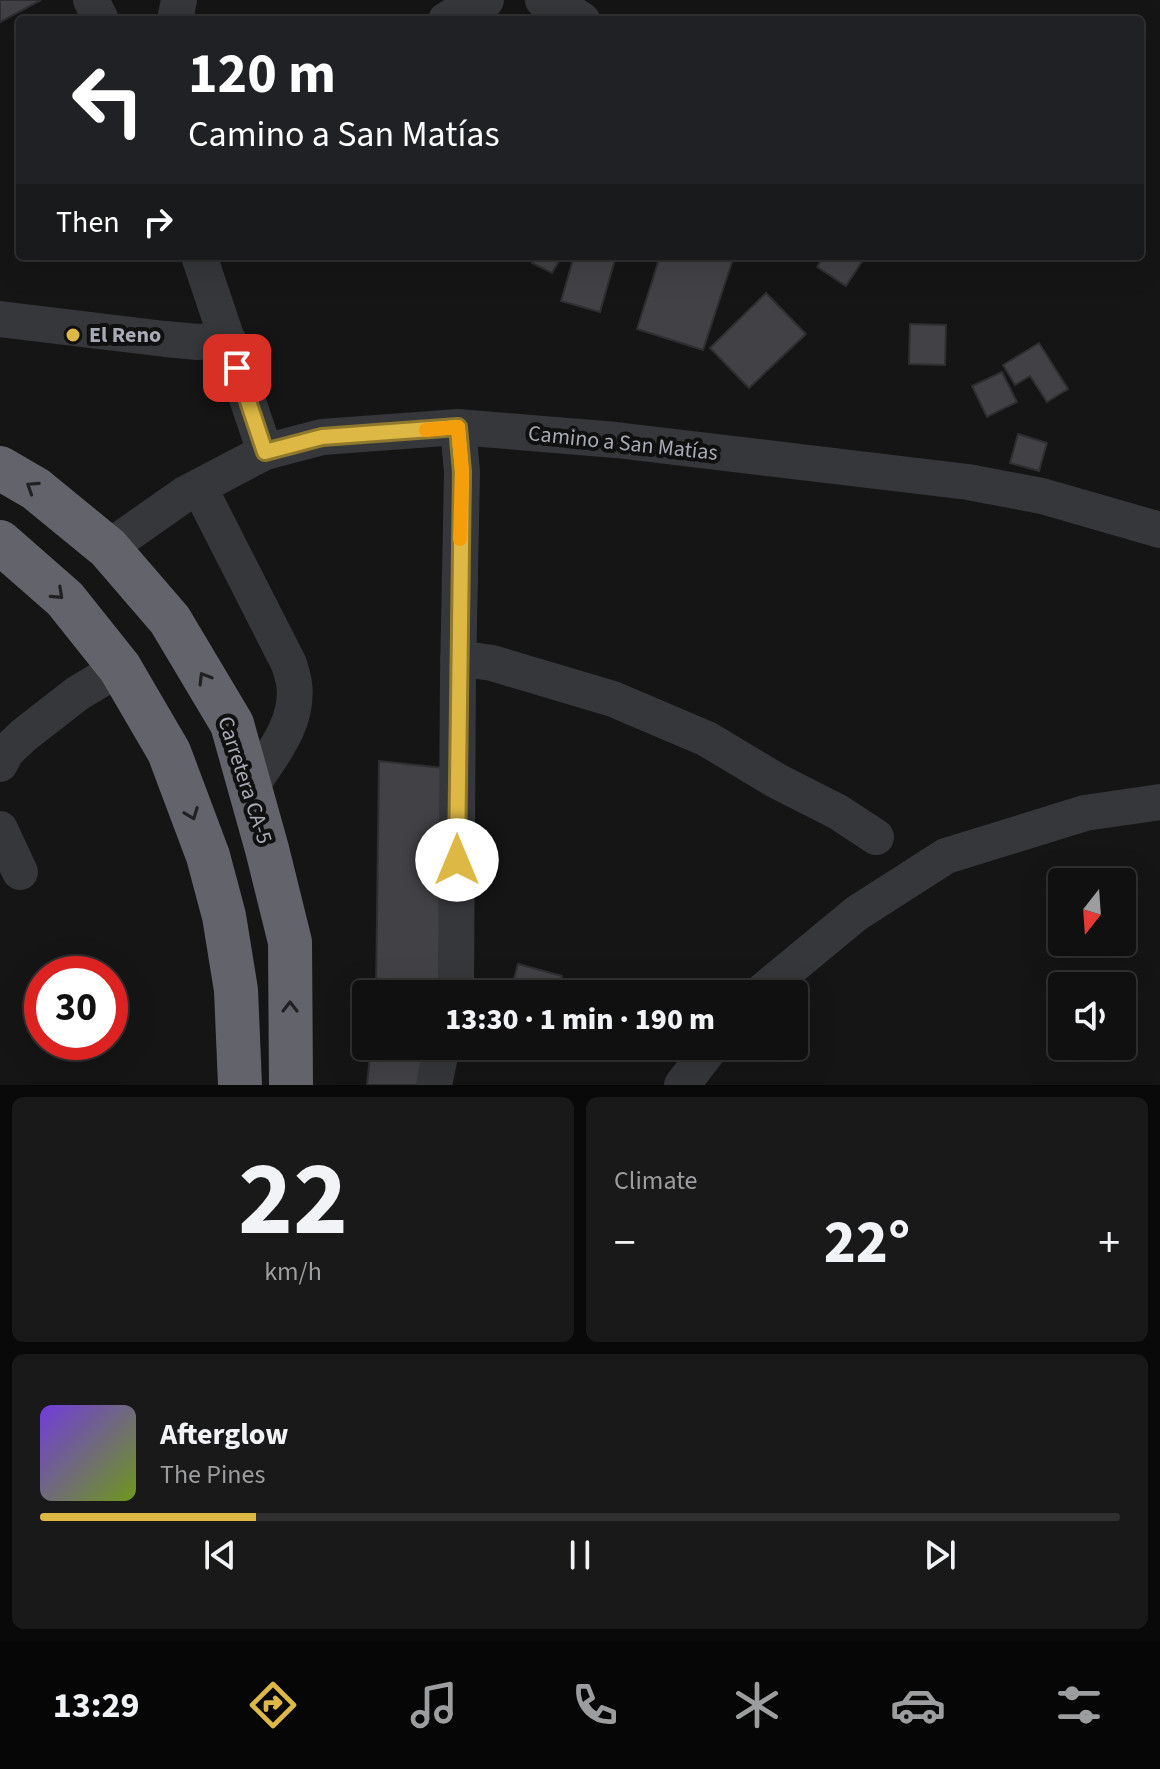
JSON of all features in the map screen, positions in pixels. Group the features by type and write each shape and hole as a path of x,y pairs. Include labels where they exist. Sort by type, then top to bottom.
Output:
{"highway":[{"name":"Carretera CA-5","path":"0,468 36,489 108,548 170,620 232,724 290,942 291,1085"},
{"path":"0,542 65,599 120,668 169,752 208,856 224,916 236,990 240,1085"}],"street":[{"path":"453,16 486,0"},
{"path":"543,0 576,16"},
{"path":"200,260 265,452"},
{"path":"0,319 165,339 198,342 228,340"},
{"path":"456,980 462,472 458,427"},
{"name":"Camino a San Matías","path":"108,548 185,494 265,452 322,437 458,427 616,440 968,482 1042,496 1160,530"},
{"path":"199,487 289,664 295,685 293,711 286,732 250,788"},
{"path":"458,658 492,663 640,710 707,739 777,781 838,812 876,837"},
{"path":"0,764 6,752 24,735 78,693 120,668"},
{"path":"776,980 857,913 946,856 1085,813 1160,802"},
{"path":"0,829 20,872"},
{"path":"434,1085 439,1060"},
{"path":"682,1085 701,1060"}],"building":[{"path":"0,0 41,0 0,22"},
{"path":"534,260 560,260 552,273 532,263"},
{"path":"573,260 615,260 600,312 561,301"},
{"path":"659,260 733,260 703,350 637,329"},
{"path":"821,260 863,260 846,286 817,267"},
{"path":"766,293 806,334 749,388 710,348"},
{"path":"910,324 946,325 945,365 909,364"},
{"path":"1039,343 1068,389 1047,402 1030,376 1015,385 1003,365"},
{"path":"1002,372 1017,402 987,417 972,386"},
{"path":"1018,434 1047,443 1039,471 1010,463"},
{"path":"379,761 443,768 441,980 376,980"},
{"path":"518,964 562,976 561,980 514,980"},
{"path":"370,1060 424,1060 417,1085 367,1085"}],"slow traffic":[{"path":"426,430 458,427 462,472 460,539"}],"place":[{"name":"El Reno","path":"73,335"}],"route":[{"path":"237,368 265,452 322,437 458,427 462,472 457,860"}]}
